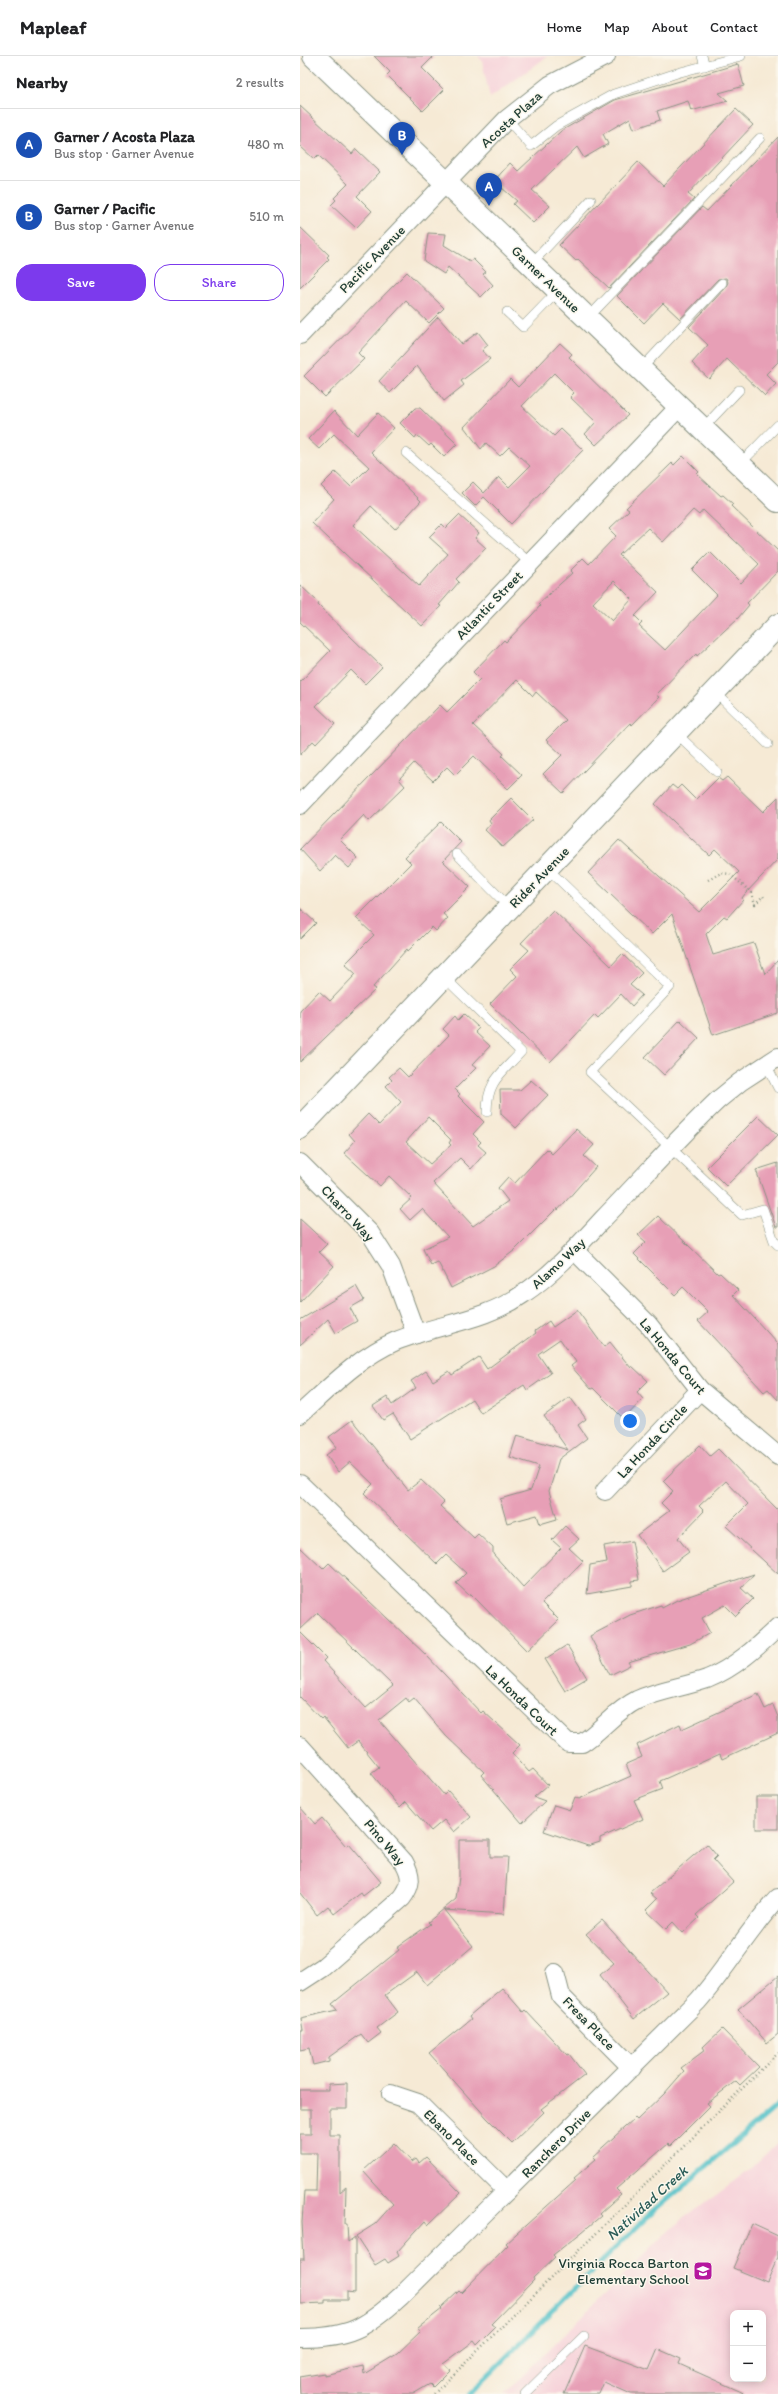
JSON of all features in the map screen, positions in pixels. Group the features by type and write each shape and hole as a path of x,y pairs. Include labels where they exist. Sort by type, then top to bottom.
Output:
{"street":[{"name":"Garner Avenue","path":"314,56 778,501"},
{"name":"Acosta Plaza","path":"445,182 507,119 550,85 606,56"},
{"name":"Pacific Avenue","path":"300,335 445,182"},
{"name":"Atlantic Street","path":"300,805 679,407"},
{"name":"Rider Avenue","path":"300,1128 445,978 547,868 778,625"},
{"name":"Alamo Way","path":"300,1414 372,1354 416,1334 470,1320 506,1305 536,1285 574,1250 670,1148 718,1100 740,1082 772,1061"},
{"name":"Charro Way","path":"300,1163 356,1217 377,1244 399,1286 416,1334"},
{"name":"La Honda Court","path":"574,1250 648,1324 700,1390 778,1456"},
{"name":"La Honda Circle","path":"605,1491 700,1390"},
{"name":"La Honda Court","path":"300,1484 568,1743 582,1743 612,1717 637,1700 707,1678 720,1672 748,1654 778,1627"},
{"name":"Pino Way","path":"300,1746 404,1862 410,1877 408,1891 402,1898 323,1967 300,1982"},
{"name":"Ranchero Drive","path":"300,2338 338,2336 366,2325 402,2296 632,2068 713,1984 745,1936 778,1898"},
{"name":"Fresa Place","path":"555,1973 561,1996 632,2068"},
{"name":"Ebano Place","path":"391,2094 418,2103 507,2191"}],"lane":[{"path":"702,56 705,66"},
{"path":"507,119 531,146 556,126 614,94 741,56"},
{"path":"587,319 760,138"},
{"path":"530,264 591,200"},
{"path":"640,370 722,284"},
{"path":"507,312 523,327 558,291"},
{"path":"702,429 740,390"},
{"path":"740,464 778,426"},
{"path":"406,453 530,563"},
{"path":"714,692 768,744"},
{"path":"676,733 717,772"},
{"path":"457,854 510,908"},
{"path":"547,868 670,987 590,1072 742,1215 763,1209 774,1241 778,1245"},
{"path":"445,978 521,1052 490,1087 488,1093 488,1112"},
{"path":"772,1061 778,1088"},
{"path":"525,2394 584,2336"}],"path":[{"path":"708,880 721,874 730,874 752,893 755,904 763,896 766,899"},
{"path":"434,2394 778,2053"}],"shaded area":[{"path":"478,56 548,56 490,98 482,61"},
{"name":"Virginia Rocca Barton Elementary School","path":"778,2143 778,2394 504,2394 670,2229 750,2170"}],"building":[{"path":"374,56 434,56 422,68 444,90 423,111 387,75 390,72"},
{"path":"738,64 744,86 719,93 728,101 691,111 688,101 657,111 660,120 634,129 630,118 603,134 608,144 584,158 577,147 532,190 550,206 533,223 513,204 517,201 494,181 510,163 518,171 561,131 615,100"},
{"path":"300,106 352,154 356,149 380,172 357,196 372,211 356,228 331,205 336,200 334,198 348,184 318,155 314,159 300,146"},
{"path":"736,109 753,125 688,194 694,199 609,288 578,259 576,261 559,245 638,162 663,186"},
{"path":"778,137 778,362 766,374 776,384 765,396 727,359 709,379 692,363 708,345 689,327 726,287 728,282 726,278 718,279 680,319 663,303 644,323 617,296 702,207 707,211"},
{"path":"300,227 329,255 327,257 329,259 300,288"},
{"path":"428,233 446,234 444,245 470,261 473,259 486,272 483,274 493,285 481,297 448,267 444,274 424,261"},
{"path":"407,272 444,308 429,323 406,301 358,353 364,359 325,397 304,376"},
{"path":"438,317 462,344 478,332 488,345 482,350 490,359 461,381 464,385 444,401 417,366 390,393 379,381"},
{"path":"560,343 572,354 569,357 628,415 596,445 585,434 596,422 570,397 574,393 554,373 522,406 554,436 561,429 583,450 511,524 484,497 475,506 462,493 473,482 484,493 499,477 509,487 530,466 509,447 500,456 486,443 481,449 464,427 510,379 518,387"},
{"path":"415,408 420,408 457,444 444,457 431,444 429,446 417,435 415,438 400,423"},
{"path":"334,411 357,435 378,413 394,428 371,452 421,501 395,529 371,506 353,525 419,586 448,554 429,537 442,524 446,528 459,515 479,533 475,538 486,548 456,579 459,582 439,605 441,606 422,626 312,523 334,499 321,486 335,472 350,486 369,467 334,434 319,449 308,439"},
{"path":"683,456 699,472 697,474 721,496 723,495 733,504 731,506 778,551 778,571 747,603 749,605 738,618 697,656 696,654 656,695 659,697 632,725 630,723 563,793 543,774 562,755 546,740 566,720 536,692 533,696 517,680 473,725 504,754 502,756 522,775 508,789 474,756 455,775 447,767 433,781 414,763 399,779 405,786 369,821 364,815 340,840 358,858 349,868 335,855 320,871 300,849 440,705 447,712 480,679 473,672 504,640 506,642 540,606 538,604 572,573 570,571 583,558 589,564 616,536 609,529 629,510 626,508 672,463 674,465","holes":["693,510 699,515 703,510 759,564 741,583 710,552 692,570 717,595 665,650 639,626 642,623 635,616 658,592 619,555 648,528 663,542","614,581 632,599 612,621 593,603"]},
{"path":"300,585 319,603 318,605 382,667 365,684 351,670 316,706 335,724 316,744 313,741 300,755 300,682 330,651 300,622"},
{"path":"727,777 763,812 778,797 778,859 745,894 742,898 743,900 727,918 724,916 706,934 713,955 754,943 765,974 778,960 778,1013 713,1035 672,914 652,934 588,873 619,840 699,912 739,872 715,849 709,855 655,804 672,785 677,789 681,785 696,800 718,778 722,781"},
{"path":"511,798 533,820 503,847 485,830 491,823 489,820"},
{"path":"441,822 461,842 443,861 470,887 443,914 448,918 436,931 432,927 408,951 407,949 373,987 376,989 300,1062 300,1011 319,991 330,1001 356,974 345,964 374,935 356,918 411,863 405,857"},
{"path":"300,908 316,923 300,939"},
{"path":"553,910 611,966 622,954 642,973 630,985 642,995 632,1006 621,994 598,1018 595,1015 550,1062 490,1004 517,976 510,969 529,950 521,943"},
{"path":"464,1014 479,1028 475,1032 490,1046 472,1065 476,1068 455,1089 460,1094 458,1096 484,1122 473,1134 481,1142 478,1145 486,1152 471,1169 460,1158 433,1183 473,1226 508,1201 498,1188 508,1177 515,1183 547,1149 552,1154 576,1129 594,1145 584,1156 596,1167 558,1210 557,1208 515,1250 494,1266 451,1288 438,1262 431,1265 423,1249 448,1237 422,1209 410,1220 400,1209 412,1198 389,1176 380,1186 344,1153 355,1141 349,1134 368,1114 379,1125 401,1102 386,1086 392,1080 389,1077 399,1068 408,1077 449,1035 443,1029 455,1016 458,1020","holes":["428,1117 451,1140 449,1143 451,1145 430,1164 406,1142"]},
{"path":"680,1020 699,1038 664,1075 645,1057"},
{"path":"531,1080 548,1095 516,1128 501,1114 500,1090 520,1090"},
{"path":"758,1116 778,1135 726,1186 707,1167"},
{"path":"778,1163 778,1227 776,1227 756,1170"},
{"path":"658,1216 718,1274 720,1273 738,1290 733,1295 778,1344 778,1400 768,1389 764,1392 698,1321 708,1312 683,1287 675,1295 634,1254 646,1242 638,1235"},
{"path":"300,1219 327,1244 319,1252 334,1266 300,1302"},
{"path":"356,1286 364,1300 350,1308 357,1321 336,1333 328,1319 300,1345 300,1320"},
{"path":"577,1310 604,1347 610,1342 631,1368 632,1366 648,1381 637,1392 643,1399 624,1419 593,1388 591,1389 571,1366 576,1362 560,1339 538,1354 551,1373 527,1390 524,1385 481,1413 472,1399 410,1439 393,1414 383,1420 373,1406 387,1397 392,1405 416,1388 411,1381 426,1371 433,1381 449,1371 452,1375 479,1357 487,1369 536,1333 535,1331 549,1321 553,1327"},
{"path":"570,1397 586,1419 578,1425 587,1438 559,1459 549,1491 557,1519 540,1524 537,1515 507,1523 500,1499 531,1490 539,1466 510,1457 517,1435 568,1450 544,1416"},
{"path":"352,1420 408,1490 421,1480 444,1502 440,1506 474,1538 478,1534 493,1548 493,1554 523,1587 561,1548 552,1540 565,1526 579,1539 569,1548 583,1561 542,1603 559,1620 527,1651 471,1594 470,1596 456,1583 466,1573 446,1555 437,1564 364,1493 373,1484 350,1462 338,1472 326,1455 337,1447 329,1437"},
{"path":"700,1445 710,1456 718,1449 778,1510 778,1574 726,1526 748,1504 726,1481 699,1506 704,1511 678,1538 689,1552 663,1571 637,1535 669,1511 661,1503 673,1491 663,1481"},
{"path":"632,1541 639,1580 632,1581 632,1586 587,1594 590,1565 607,1562 604,1546"},
{"path":"300,1547 323,1569 329,1563 426,1655 481,1713 483,1711 520,1745 512,1753 529,1772 533,1769 548,1785 534,1797 545,1801 522,1823 481,1775 484,1772 446,1736 414,1698 409,1702 406,1698 379,1720 444,1795 448,1791 471,1817 454,1832 444,1820 431,1831 406,1802 400,1808 371,1773 379,1767 358,1741 348,1748 323,1717 321,1719 300,1697 300,1632 326,1658 323,1661 366,1708 393,1686 318,1613 300,1630"},
{"path":"754,1574 741,1588 753,1599 736,1616 725,1605 702,1618 710,1633 690,1644 628,1662 630,1665 610,1675 590,1636 630,1615 661,1605 662,1608 677,1600"},
{"path":"567,1645 587,1678 565,1691 545,1659"},
{"path":"758,1694 765,1709 773,1705 778,1717 778,1733 722,1759 720,1754 660,1781 663,1789 634,1800 643,1819 600,1838 600,1842 588,1846 544,1831 554,1805 570,1810 575,1797 579,1799 631,1776 626,1764 642,1757 637,1745 680,1724 682,1729"},
{"path":"756,1797 778,1797 778,1829 756,1829"},
{"path":"300,1807 315,1824 322,1818 346,1846 349,1844 381,1882 363,1896 361,1893 334,1914 328,1906 317,1915 300,1893"},
{"path":"459,1840 490,1840 490,1857 508,1857 504,1914 444,1910 473,1946 427,1985 417,1972 385,1995 398,2012 377,2028 381,2033 368,2043 361,2034 329,2057 329,2061 313,2065 309,2048 300,2050 300,2030 303,2030 301,2018 337,2010 332,2004 399,1950 397,1947 430,1924 428,1922 456,1899 459,1877"},
{"path":"707,1844 717,1856 713,1860 733,1882 696,1915 699,1918 683,1933 673,1922 666,1929 646,1910 657,1899 650,1893"},
{"path":"602,1920 667,1992 634,2019 600,1975 614,1963 586,1934"},
{"path":"778,1976 778,2034 767,2043 738,2009"},
{"path":"502,1988 523,2012 525,2010 567,2055 569,2054 585,2075 541,2109 544,2112 512,2143 487,2118 429,2053 471,2019 469,2016"},
{"path":"722,2029 759,2067 740,2085 736,2081 707,2103 710,2106 670,2146 668,2144 616,2189 621,2194 599,2214 601,2216 553,2255 555,2257 533,2278 534,2280 491,2324 495,2327 477,2345 474,2341 443,2364 450,2370 433,2387 430,2384 413,2394 301,2394 300,2377 324,2373 324,2375 363,2366 364,2374 397,2354 421,2331 419,2327 442,2309 441,2308 459,2291 461,2293 508,2245 506,2243 576,2180 574,2178 596,2159 593,2156 635,2118 637,2120 664,2094 684,2071 681,2068 705,2050 703,2047"},
{"path":"347,2083 347,2109 330,2109 330,2135 340,2135 340,2192 346,2187 345,2224 347,2224 348,2242 355,2237 355,2293 347,2292 347,2300 325,2300 325,2303 300,2304 300,2259 304,2259 302,2222 304,2191 316,2191 317,2153 300,2153 300,2134 311,2134 311,2109 300,2109 300,2090 329,2090 329,2084"},
{"path":"394,2143 412,2162 416,2159 419,2163 426,2157 461,2193 428,2225 425,2221 397,2252 399,2256 388,2263 385,2259 375,2265 356,2236 375,2224 393,2204 363,2171"},
{"path":"752,2224 778,2236 778,2257 767,2282 733,2268"},
{"path":"585,2346 649,2370 658,2349 681,2359 679,2364 746,2394 631,2394 604,2382 599,2394 564,2394"}],"waterway":[{"name":"Natividad Creek","path":"469,2394 646,2218 778,2105"}],"place":[{"name":"Garner / Pacific","path":"402,155"},
{"name":"Garner / Acosta Plaza","path":"489,206"},
{"name":"Virginia Rocca Barton Elementary School","path":"703,2271"}]}
